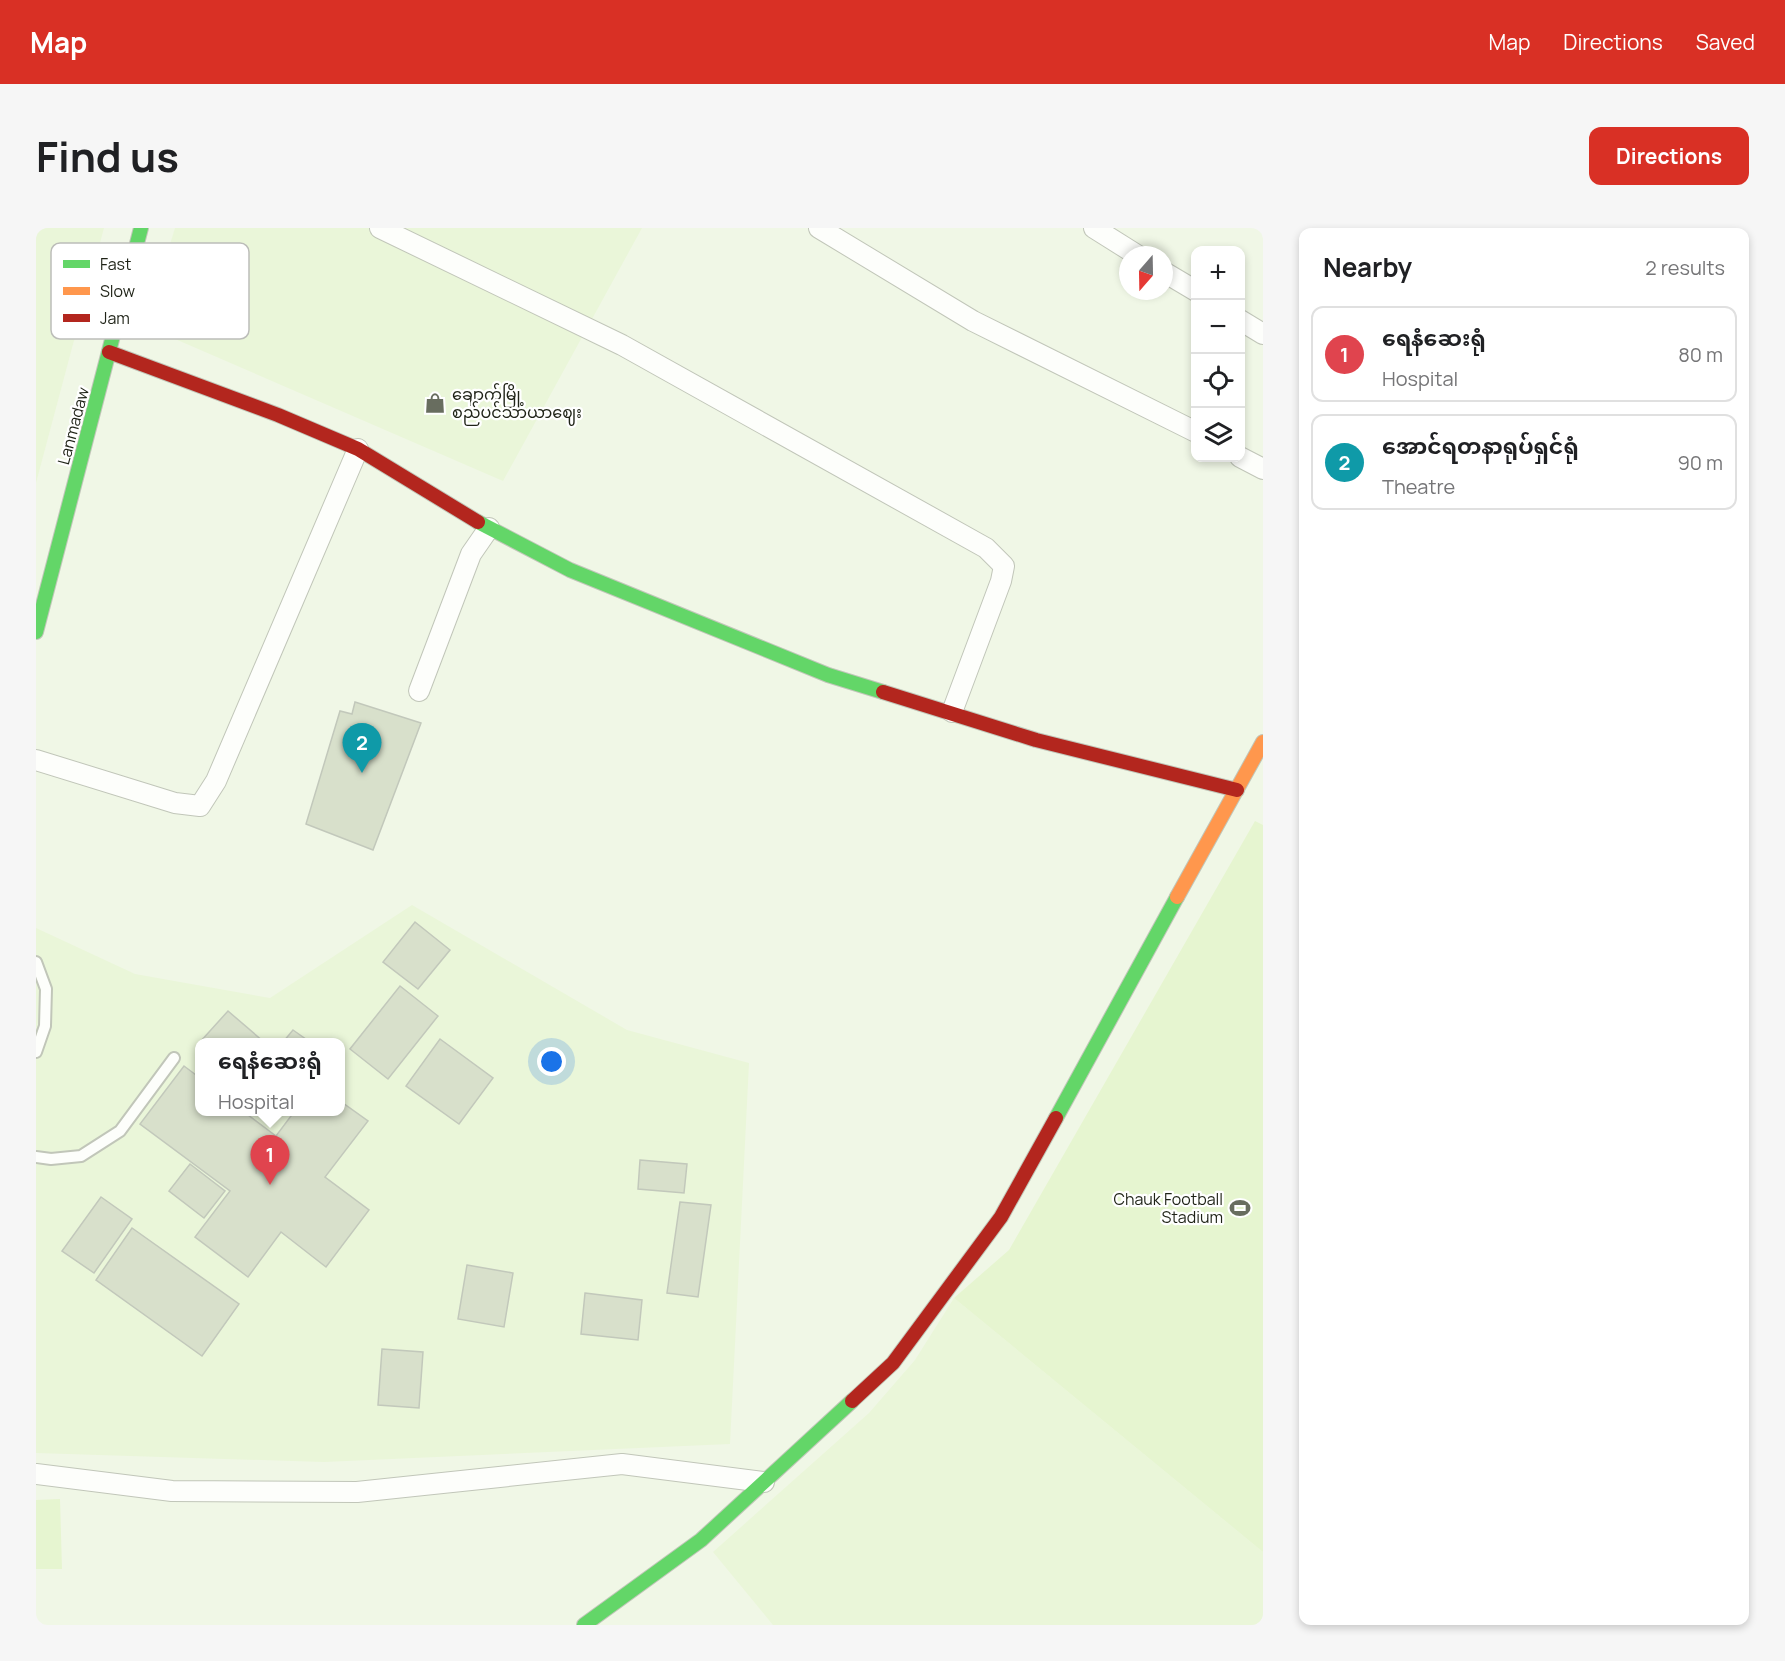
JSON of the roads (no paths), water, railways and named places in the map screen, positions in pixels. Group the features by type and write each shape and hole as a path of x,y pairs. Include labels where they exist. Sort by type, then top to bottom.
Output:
{"street":[{"name":"Lanmadaw","path":"137,243 141,228"},
{"path":"380,228 622,345 986,548 1004,566 1003,573 952,712"},
{"path":"819,228 973,321 1191,430"},
{"path":"1094,228 1123,246"},
{"path":"1173,277 1191,288"},
{"path":"1245,323 1263,334"},
{"name":"Lanmadaw","path":"36,632 112,339"},
{"path":"109,352 278,415 358,449 489,528 570,570 828,675 1036,740 1237,790"},
{"path":"36,760 175,803 200,806 216,782 358,449"},
{"path":"1245,460 1263,470"},
{"path":"419,691 471,554 489,528"},
{"path":"592,1623 701,1540 893,1363 1000,1217 1237,790 1260,754"},
{"path":"36,1474 172,1491 357,1492 622,1464 764,1482"}],"lane":[{"path":"36,962 46,989 45,1026 36,1052"},
{"path":"36,1157 51,1159 81,1156 120,1131 174,1058"}],"place":[{"name":"ချောက်မြို့ စည်ပင်သာယာဈေး","path":"435,403"},
{"name":"အောင်ရတနာရုပ်ရှင်ရုံ","path":"362,773"},
{"name":"ရေနံဆေးရုံ","path":"270,1185"},
{"name":"Chauk Football Stadium","path":"1240,1208"}]}
